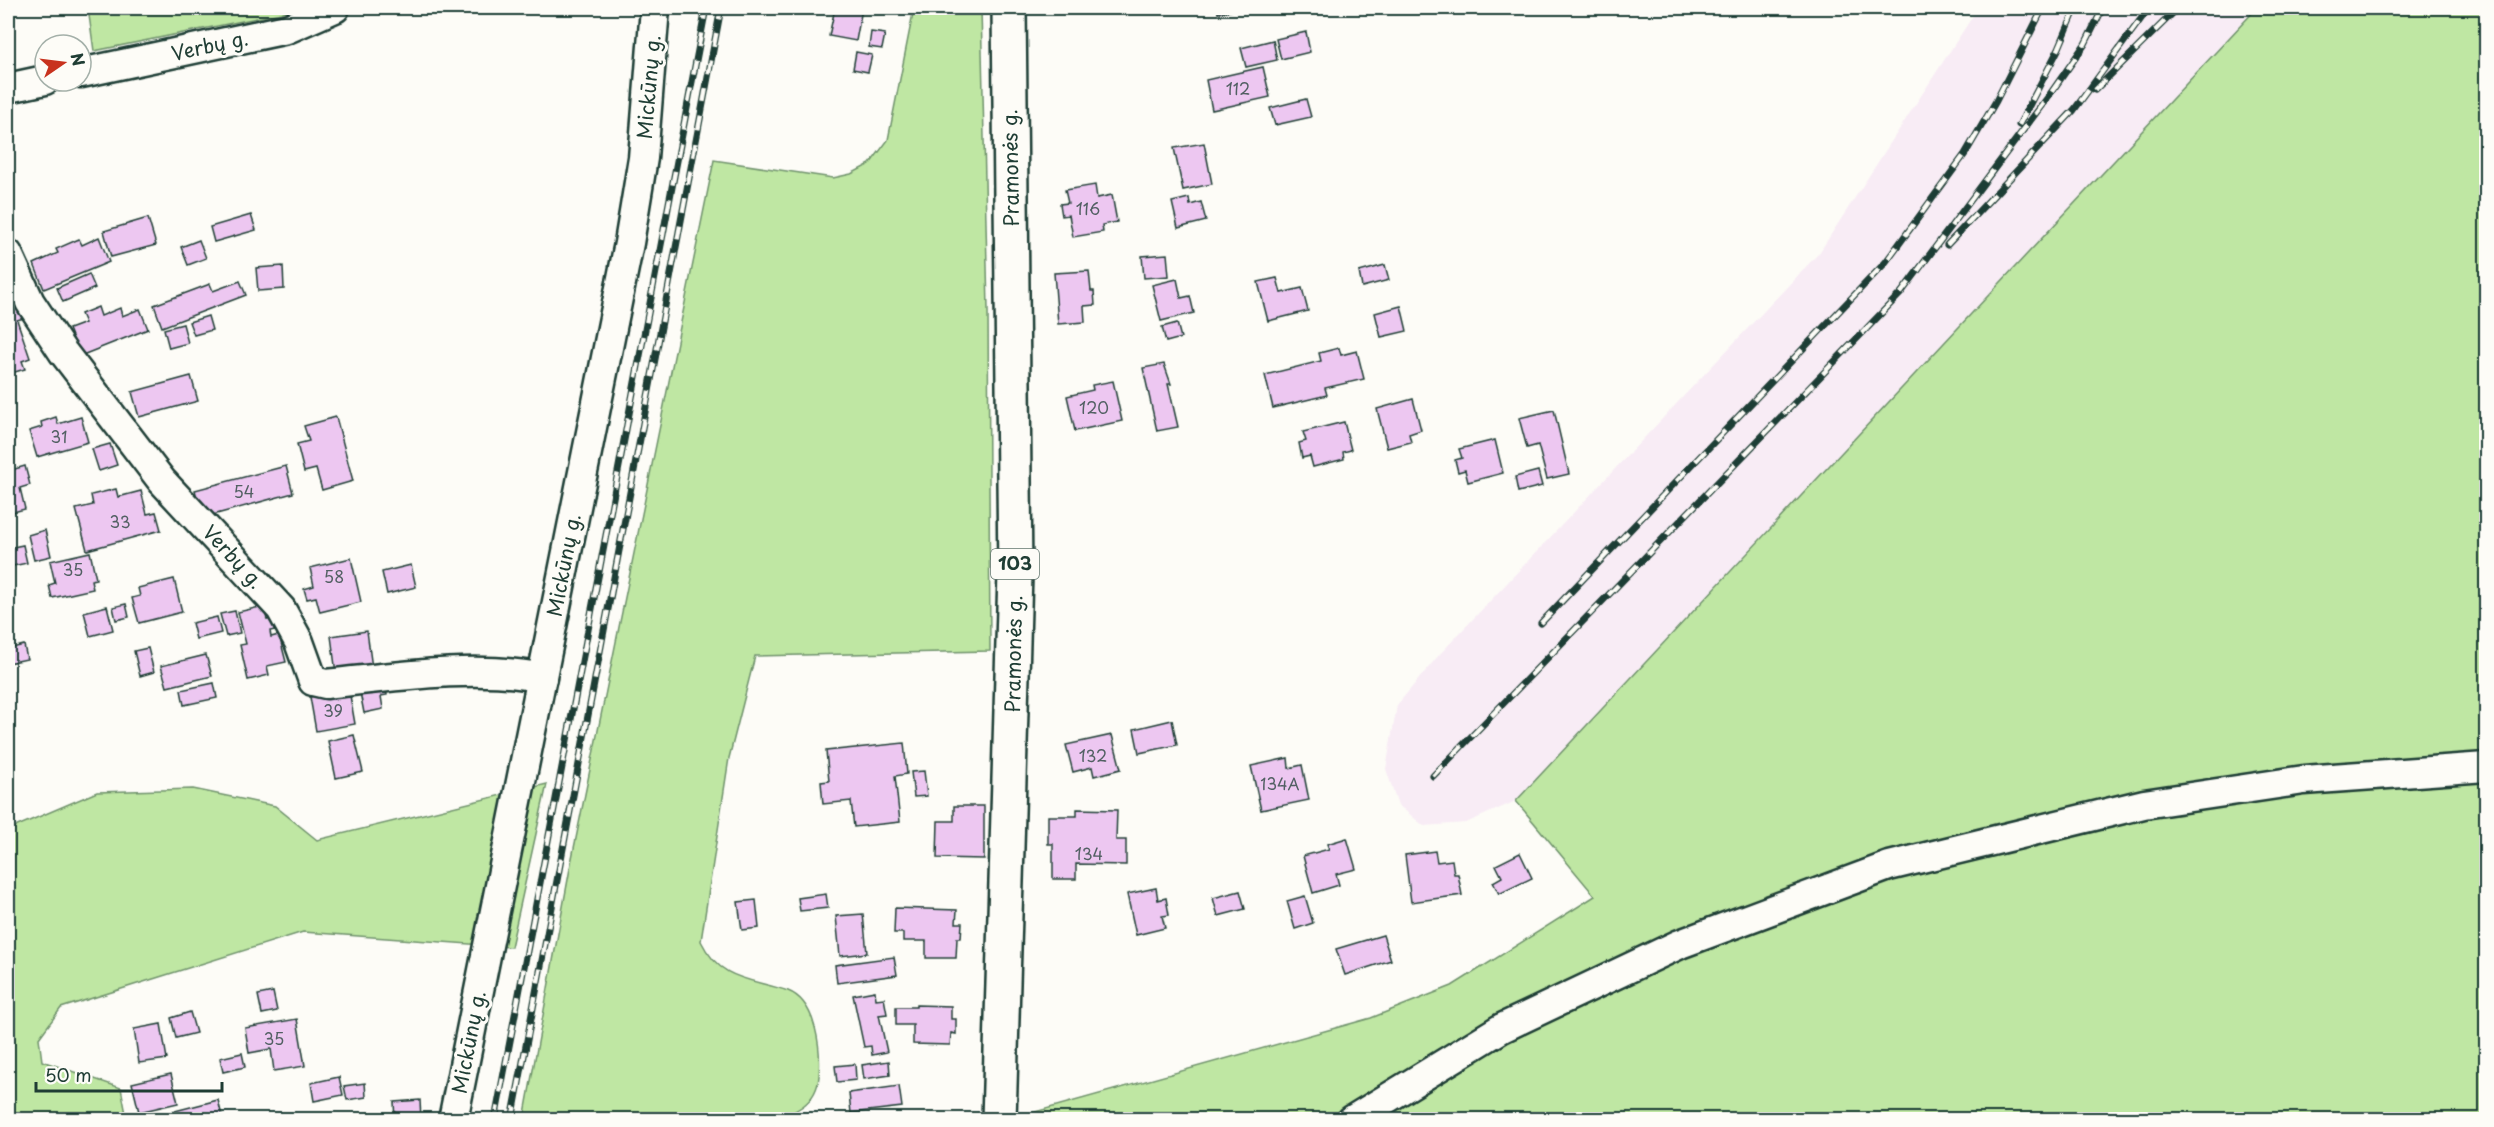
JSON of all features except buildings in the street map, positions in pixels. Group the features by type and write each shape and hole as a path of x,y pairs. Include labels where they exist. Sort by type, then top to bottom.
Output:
{"main road":[{"name":"Pramonės g.","path":"999,1119 1015,574 1009,8"}],"street":[{"name":"Verbų g.","path":"93,70 287,29 335,8"},
{"name":"Mickūnų g.","path":"453,1119 629,243 643,158 655,8"},
{"path":"8,88 33,83"},
{"name":"Verbų g.","path":"8,254 30,302 63,352 162,482 281,609 299,642 313,681 326,684 431,673 526,674 542,678"},
{"path":"1352,1119 1502,1028 1669,949 1889,866 2144,804 2304,780 2487,767"}],"shaded area":[{"path":"1978,8 2257,8 1516,801 1466,823 1424,826 1398,805 1386,769 1397,705 1439,655 1819,253"}],"green space":[{"path":"88,8 294,8 281,13 94,51"},
{"path":"914,8 981,8 988,310 990,651 755,656 729,758 701,941 709,954 727,971 738,977 788,991 805,1005 815,1028 819,1053 817,1086 809,1101 787,1115 769,1120 524,1119 571,863 714,160 833,178 851,174 870,164 888,140"},
{"path":"2257,8 2486,8 2486,1119 1017,1120 1017,1117 1371,1018 1452,986 1595,896 1516,801"},
{"path":"547,784 511,947 303,932 61,1008 39,1038 42,1061 121,1088 127,1119 8,1120 8,830 97,792 193,789 275,806 317,840"}],"railway":[{"path":"495,1120 706,8"},
{"path":"512,1120 721,8"},
{"path":"1541,623 1885,263 1965,154 1996,101 2043,8"},
{"path":"2019,125 2059,48 2076,8"},
{"path":"1433,776 1901,293 2048,97 2085,44 2103,8"},
{"path":"1947,245 2074,110 2149,8"},
{"path":"2095,90 2178,8"}]}
